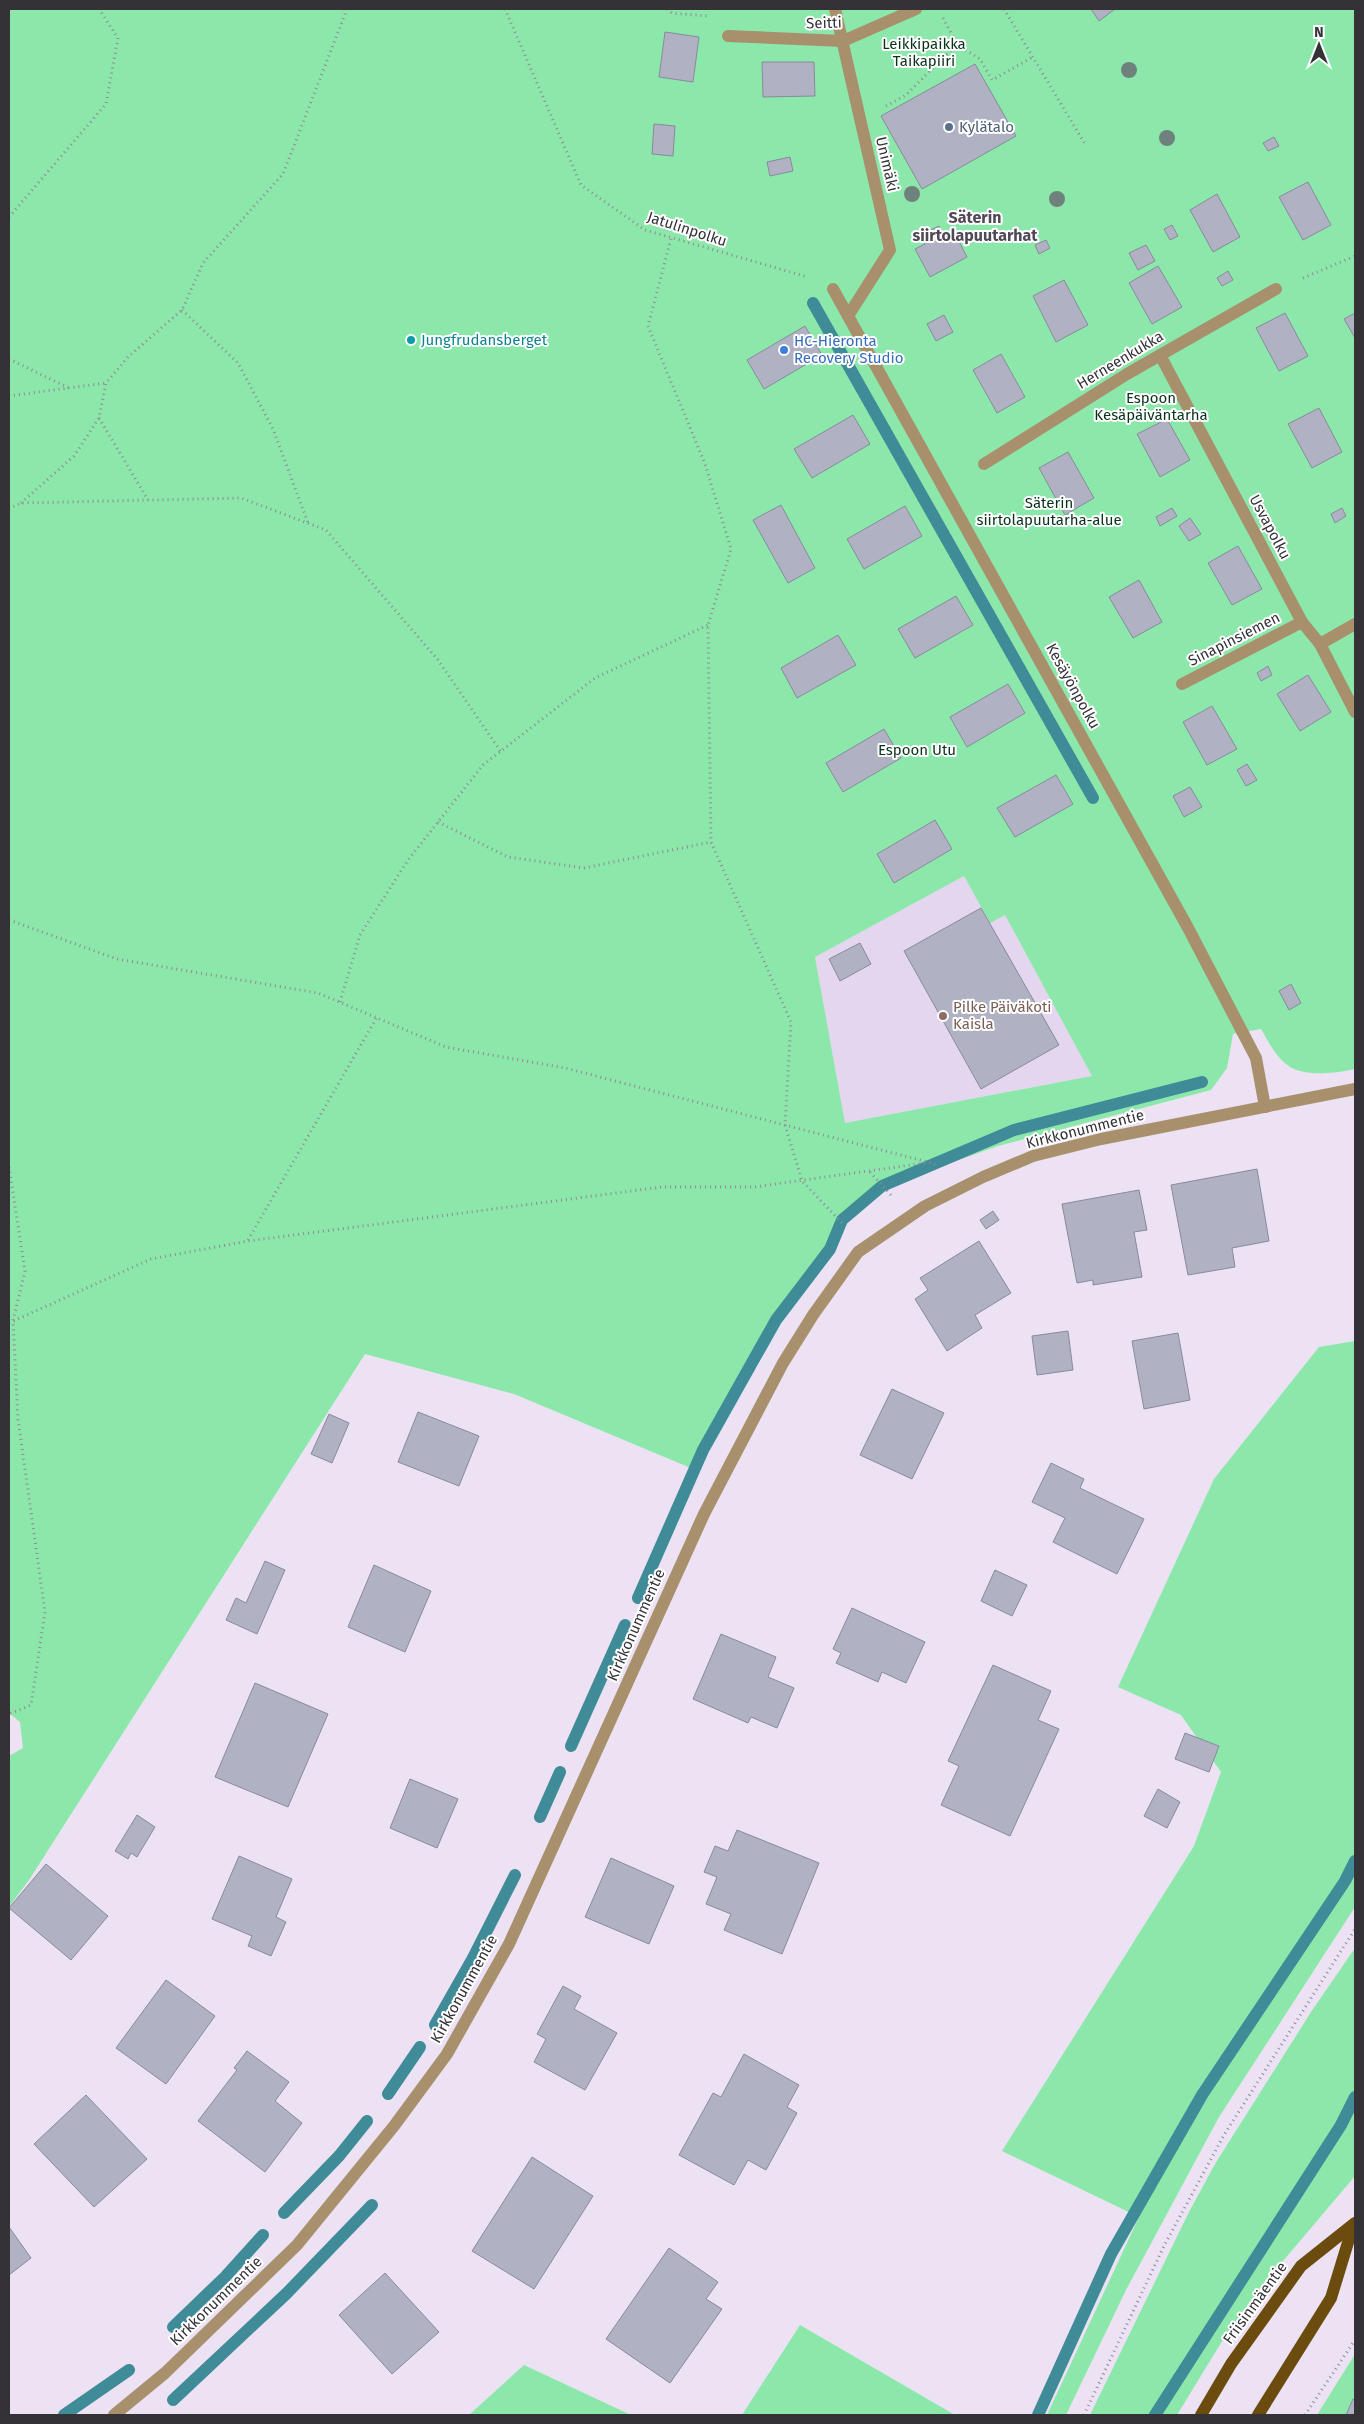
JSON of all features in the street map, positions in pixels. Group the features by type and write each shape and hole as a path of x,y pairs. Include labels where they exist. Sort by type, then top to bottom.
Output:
{"main road":[{"name":"Friisinmäentie","path":"1201,2415 1231,2364 1301,2266 1354,2224"},
{"name":"Friisinmäentie","path":"1258,2415 1330,2298 1354,2224"}],"street":[{"name":"Unimäki","path":"835,9 890,250 848,316"},
{"name":"Seitti","path":"728,36 843,42 916,9"},
{"name":"Herneenkukka","path":"984,464 1160,355 1276,288"},
{"name":"Kesäyönpolku","path":"834,289 1187,926 1256,1058 1265,1107"},
{"name":"Usvapolku","path":"1160,355 1302,622 1320,644 1355,712"},
{"name":"Sinapinsiemen","path":"1182,684 1302,622"},
{"path":"1320,644 1355,624"},
{"name":"Kirkkonummentie","path":"114,2415 165,2373 297,2245 394,2126 447,2054 509,1944 704,1514 783,1363 813,1315 858,1252 925,1206 983,1177 1033,1156 1101,1139 1355,1089"}],"path":[{"path":"9,217 106,104 118,38 99,9"},
{"path":"9,509 21,503 74,456 99,418 106,383 128,357 182,310 203,263 284,174 347,9"},
{"name":"Jatulinpolku","path":"505,9 581,185 645,230 812,278 834,289"},
{"path":"667,9 672,13 708,16 723,22 728,36"},
{"path":"1004,9 1085,144"},
{"path":"942,16 957,44 980,59 992,80 1034,57"},
{"path":"860,119 906,95 957,44"},
{"path":"671,239 648,326 705,464 730,549 708,625 711,842 791,1022 785,1125 802,1181 842,1220 858,1252"},
{"path":"1276,288 1355,256"},
{"path":"182,310 238,363 273,428 308,523"},
{"path":"9,359 69,388"},
{"path":"9,396 106,383"},
{"path":"99,418 148,500"},
{"path":"21,503 241,498 326,530 438,660 501,752"},
{"path":"340,1002 360,935 408,860 483,765 595,678 708,625"},
{"path":"438,822 508,857 584,868 711,842"},
{"path":"9,920 117,959 318,993 446,1047 565,1068 983,1177"},
{"path":"248,1241 377,1018"},
{"path":"9,1322 151,1260 248,1241 662,1187 754,1187 927,1162"},
{"path":"9,1167 25,1271 13,1320 18,1419 45,1612 32,1705 9,1714"},
{"path":"1084,2415 1164,2246 1224,2135 1355,1929"},
{"path":"1305,2415 1355,2340"}],"shaded area":[{"name":"Pilke Päiväkoti Kaisla","path":"964,876 990,922 1005,915 1093,1076 845,1123 815,957"}],"green space":[{"path":"9,9 1355,9 1355,1069 1329,1073 1301,1071 1286,1064 1278,1056 1261,1029 1233,1034 1227,1068 1211,1090 998,1146 894,1183 845,1222 829,1254 799,1289 698,1471 514,1394 365,1354 29,1880 9,1907 9,1756 23,1748 20,1722 9,1713","holes":["964,876 990,923 1005,915 1092,1076 845,1123 815,957"]},
{"path":"1355,1341 1355,1907 1219,2117 1126,2290 1066,2415 1047,2415 1139,2217 1002,2151 1194,1846 1221,1772 1181,1715 1118,1687 1214,1479 1319,1347"},
{"path":"1355,1948 1355,2176 1260,2288 1221,2343 1177,2415 1090,2415 1189,2212 1215,2164 1311,2012"},
{"path":"800,2325 955,2415 742,2415"},
{"path":"1355,2354 1355,2400 1353,2399 1346,2415 1317,2415"},
{"path":"524,2365 631,2415 469,2415"}],"building":[{"path":"1091,9 1115,9 1099,21"},
{"path":"665,32 699,37 693,82 659,77"},
{"path":"762,62 814,62 815,96 763,97"},
{"name":"Kylätalo","path":"975,64 1016,136 922,189 881,116"},
{"path":"654,124 675,126 673,156 652,154"},
{"path":"1274,137 1279,146 1268,151 1263,143"},
{"path":"790,157 793,171 770,176 767,162"},
{"path":"1308,182 1331,225 1303,240 1279,197"},
{"path":"1217,194 1240,237 1213,252 1190,210"},
{"path":"1172,225 1178,236 1170,240 1164,229"},
{"path":"939,226 944,235 953,230 967,257 930,277 915,249 925,244 920,235"},
{"path":"1046,240 1050,248 1039,254 1035,245"},
{"path":"1146,245 1155,261 1138,270 1129,253"},
{"path":"1158,266 1182,307 1152,324 1129,283"},
{"path":"1228,271 1233,280 1222,286 1217,278"},
{"path":"1064,280 1088,325 1056,342 1033,296"},
{"path":"1285,313 1308,356 1279,371 1256,328"},
{"path":"1355,313 1355,338 1344,319"},
{"path":"944,315 953,332 936,341 927,324"},
{"path":"805,326 822,355 764,389 747,360"},
{"path":"1001,354 1025,397 997,413 973,370"},
{"path":"1319,408 1342,452 1312,468 1288,424"},
{"path":"853,415 870,444 812,478 794,449"},
{"path":"1167,419 1190,460 1160,477 1137,434"},
{"path":"1068,452 1094,498 1065,515 1039,468"},
{"path":"781,505 815,568 788,583 753,520"},
{"path":"905,506 922,536 864,569 847,539"},
{"path":"1172,508 1177,516 1160,526 1156,517"},
{"path":"1342,508 1346,516 1335,523 1331,514"},
{"path":"1190,518 1201,534 1189,541 1179,526"},
{"path":"1238,546 1262,589 1232,605 1208,563"},
{"path":"1139,580 1162,622 1133,638 1109,597"},
{"path":"956,596 973,625 915,658 898,629"},
{"path":"838,635 856,665 797,698 781,668"},
{"path":"1268,666 1272,675 1261,681 1257,673"},
{"path":"1308,675 1331,712 1300,731 1277,694"},
{"path":"1008,684 1025,713 967,747 950,717"},
{"path":"1212,706 1237,749 1207,765 1183,722"},
{"path":"884,729 901,758 843,792 826,763"},
{"path":"1247,764 1257,780 1246,786 1237,770"},
{"path":"1056,775 1073,804 1015,837 997,808"},
{"path":"1190,787 1202,807 1184,817 1173,796"},
{"path":"935,820 952,849 894,883 877,854"},
{"path":"981,908 1059,1045 981,1089 904,951"},
{"path":"860,943 871,964 840,981 829,959"},
{"path":"1291,984 1301,1003 1289,1010 1279,991"},
{"path":"1257,1169 1269,1241 1232,1248 1235,1267 1188,1275 1171,1185"},
{"path":"1139,1190 1147,1230 1134,1232 1142,1277 1093,1285 1093,1280 1077,1283 1062,1204"},
{"path":"993,1211 999,1220 986,1229 980,1220"},
{"path":"979,1241 1011,1293 975,1315 982,1328 947,1351 915,1299 928,1290 920,1278"},
{"path":"1068,1331 1073,1370 1037,1375 1032,1336"},
{"path":"1178,1333 1190,1400 1144,1409 1132,1341"},
{"path":"892,1389 944,1413 912,1479 860,1455"},
{"path":"418,1412 479,1436 459,1486 398,1462"},
{"path":"329,1414 349,1423 332,1463 311,1454"},
{"path":"1051,1463 1084,1479 1080,1488 1144,1519 1117,1574 1053,1542 1065,1518 1032,1502"},
{"path":"265,1561 285,1570 257,1634 226,1620 236,1598 246,1603"},
{"path":"374,1565 431,1591 405,1652 348,1627"},
{"path":"995,1570 1027,1585 1012,1616 981,1601"},
{"path":"852,1608 925,1642 906,1683 882,1672 878,1682 836,1663 841,1653 833,1649"},
{"path":"721,1634 776,1657 768,1677 794,1688 777,1728 751,1717 748,1723 693,1699"},
{"path":"993,1665 1051,1691 1038,1720 1059,1729 1010,1836 941,1805 959,1766 948,1761"},
{"path":"255,1683 328,1714 288,1807 215,1777"},
{"path":"1185,1733 1219,1746 1209,1772 1175,1759"},
{"path":"410,1779 458,1799 437,1848 390,1828"},
{"path":"1158,1789 1180,1802 1167,1828 1144,1816"},
{"path":"137,1815 155,1827 137,1857 131,1853 128,1859 115,1851"},
{"path":"737,1830 819,1863 782,1954 724,1930 731,1914 706,1904 717,1877 704,1872 715,1846 728,1851"},
{"path":"239,1856 292,1879 276,1917 286,1922 271,1956 248,1946 252,1936 212,1919"},
{"path":"611,1858 674,1886 649,1944 585,1917"},
{"path":"46,1864 108,1916 71,1960 9,1908"},
{"path":"166,1980 215,2016 166,2084 116,2048"},
{"path":"563,1986 581,1996 574,2009 617,2033 585,2090 534,2062 546,2039 537,2034"},
{"path":"247,2051 289,2082 275,2101 302,2123 265,2172 198,2121 237,2070 234,2068"},
{"path":"744,2054 799,2085 787,2107 797,2113 766,2170 748,2160 734,2185 679,2155 713,2093 721,2097"},
{"path":"86,2095 147,2159 94,2207 34,2144"},
{"path":"532,2157 593,2196 534,2289 472,2251"},
{"path":"9,2227 31,2258 9,2275"},
{"path":"669,2248 718,2282 706,2299 722,2309 670,2383 606,2339"},
{"path":"385,2273 439,2332 392,2374 339,2315"},
{"path":"1353,2399 1355,2400 1355,2415 1346,2415"}],"waterway":[{"path":"813,303 1093,798"},
{"path":"638,1598 703,1450 776,1320 830,1249 842,1220 882,1186 1014,1130 1202,1082"},
{"path":"571,1746 625,1625"},
{"path":"540,1817 560,1772"},
{"path":"1038,2415 1111,2254 1202,2095 1345,1881 1355,1861"},
{"path":"435,2025 473,1958 515,1875"},
{"path":"388,2094 420,2047"},
{"path":"1155,2415 1341,2125 1355,2097"},
{"path":"284,2213 339,2156 367,2121"},
{"path":"173,2400 286,2294 372,2205"},
{"path":"173,2327 225,2277 263,2235"},
{"path":"64,2415 129,2370"}],"place":[{"name":"Kylätalo","path":"949,127"},
{"name":"Jungfrudansberget","path":"411,340"},
{"name":"HC-Hieronta Recovery Studio","path":"784,350"},
{"name":"Pilke Päiväkoti Kaisla","path":"943,1016"}],"district":[{"name":"Säterin siirtolapuutarhat","path":"975,226"}],"park label":[{"name":"Leikkipaikka Taikapiiri","path":"924,52"},
{"name":"Espoon Kesäpäiväntarha","path":"1151,406"},
{"name":"Säterin siirtolapuutarha-alue","path":"1049,512"},
{"name":"Espoon Utu","path":"917,750"}]}
